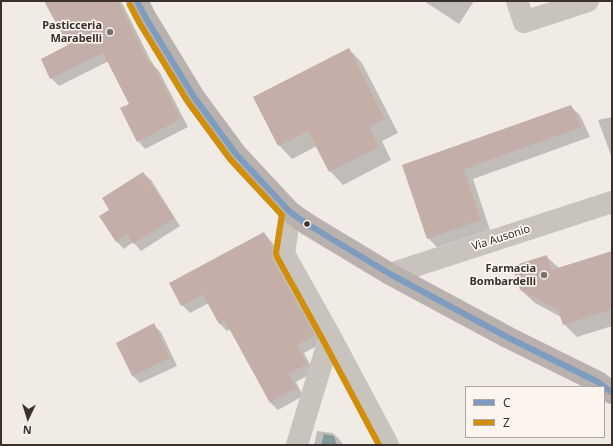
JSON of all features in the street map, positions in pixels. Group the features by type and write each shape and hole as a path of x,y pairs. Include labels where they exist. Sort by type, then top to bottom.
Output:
{"main road":[{"path":"137,1 147,20 199,103 236,154 290,212 307,224 390,274 508,338 598,382 603,386"}],"street":[{"path":"518,1 524,22 588,1"},
{"name":"Via Ausonio","path":"390,274 612,202"},
{"path":"290,212 284,254 388,445"},
{"path":"297,445 330,336"}],"water":[{"path":"324,434 334,436 337,445 321,445"}],"building":[{"path":"44,1 118,1 149,63 152,62 181,119 137,142 120,108 129,104 103,53 50,79 41,59 68,45"},
{"path":"349,48 385,119 369,127 379,147 329,172 308,131 278,146 253,97"},
{"path":"571,105 582,127 464,169 481,220 427,239 402,165"},
{"path":"143,172 174,218 133,244 127,234 116,242 99,216 109,210 102,198"},
{"path":"264,232 272,247 273,260 315,335 297,345 307,364 289,374 296,388 270,403 225,321 219,324 203,295 181,306 169,283"},
{"path":"612,251 612,309 563,325 558,310 520,290 512,266 547,255 551,270"},
{"path":"154,323 170,358 132,376 116,343"}],"transit line":[{"name":"C","path":"137,1 194,97 236,154 290,212 307,224 390,274 509,338 598,382 603,386"},
{"name":"Z","path":"130,5 188,102 230,159 282,215 276,253 277,257 379,445"},
{"name":"C","path":"605,388 612,393"}],"place":[{"name":"Pasticceria Marabelli","path":"110,32"},
{"name":"Farmacia Bombardelli","path":"544,275"}]}
